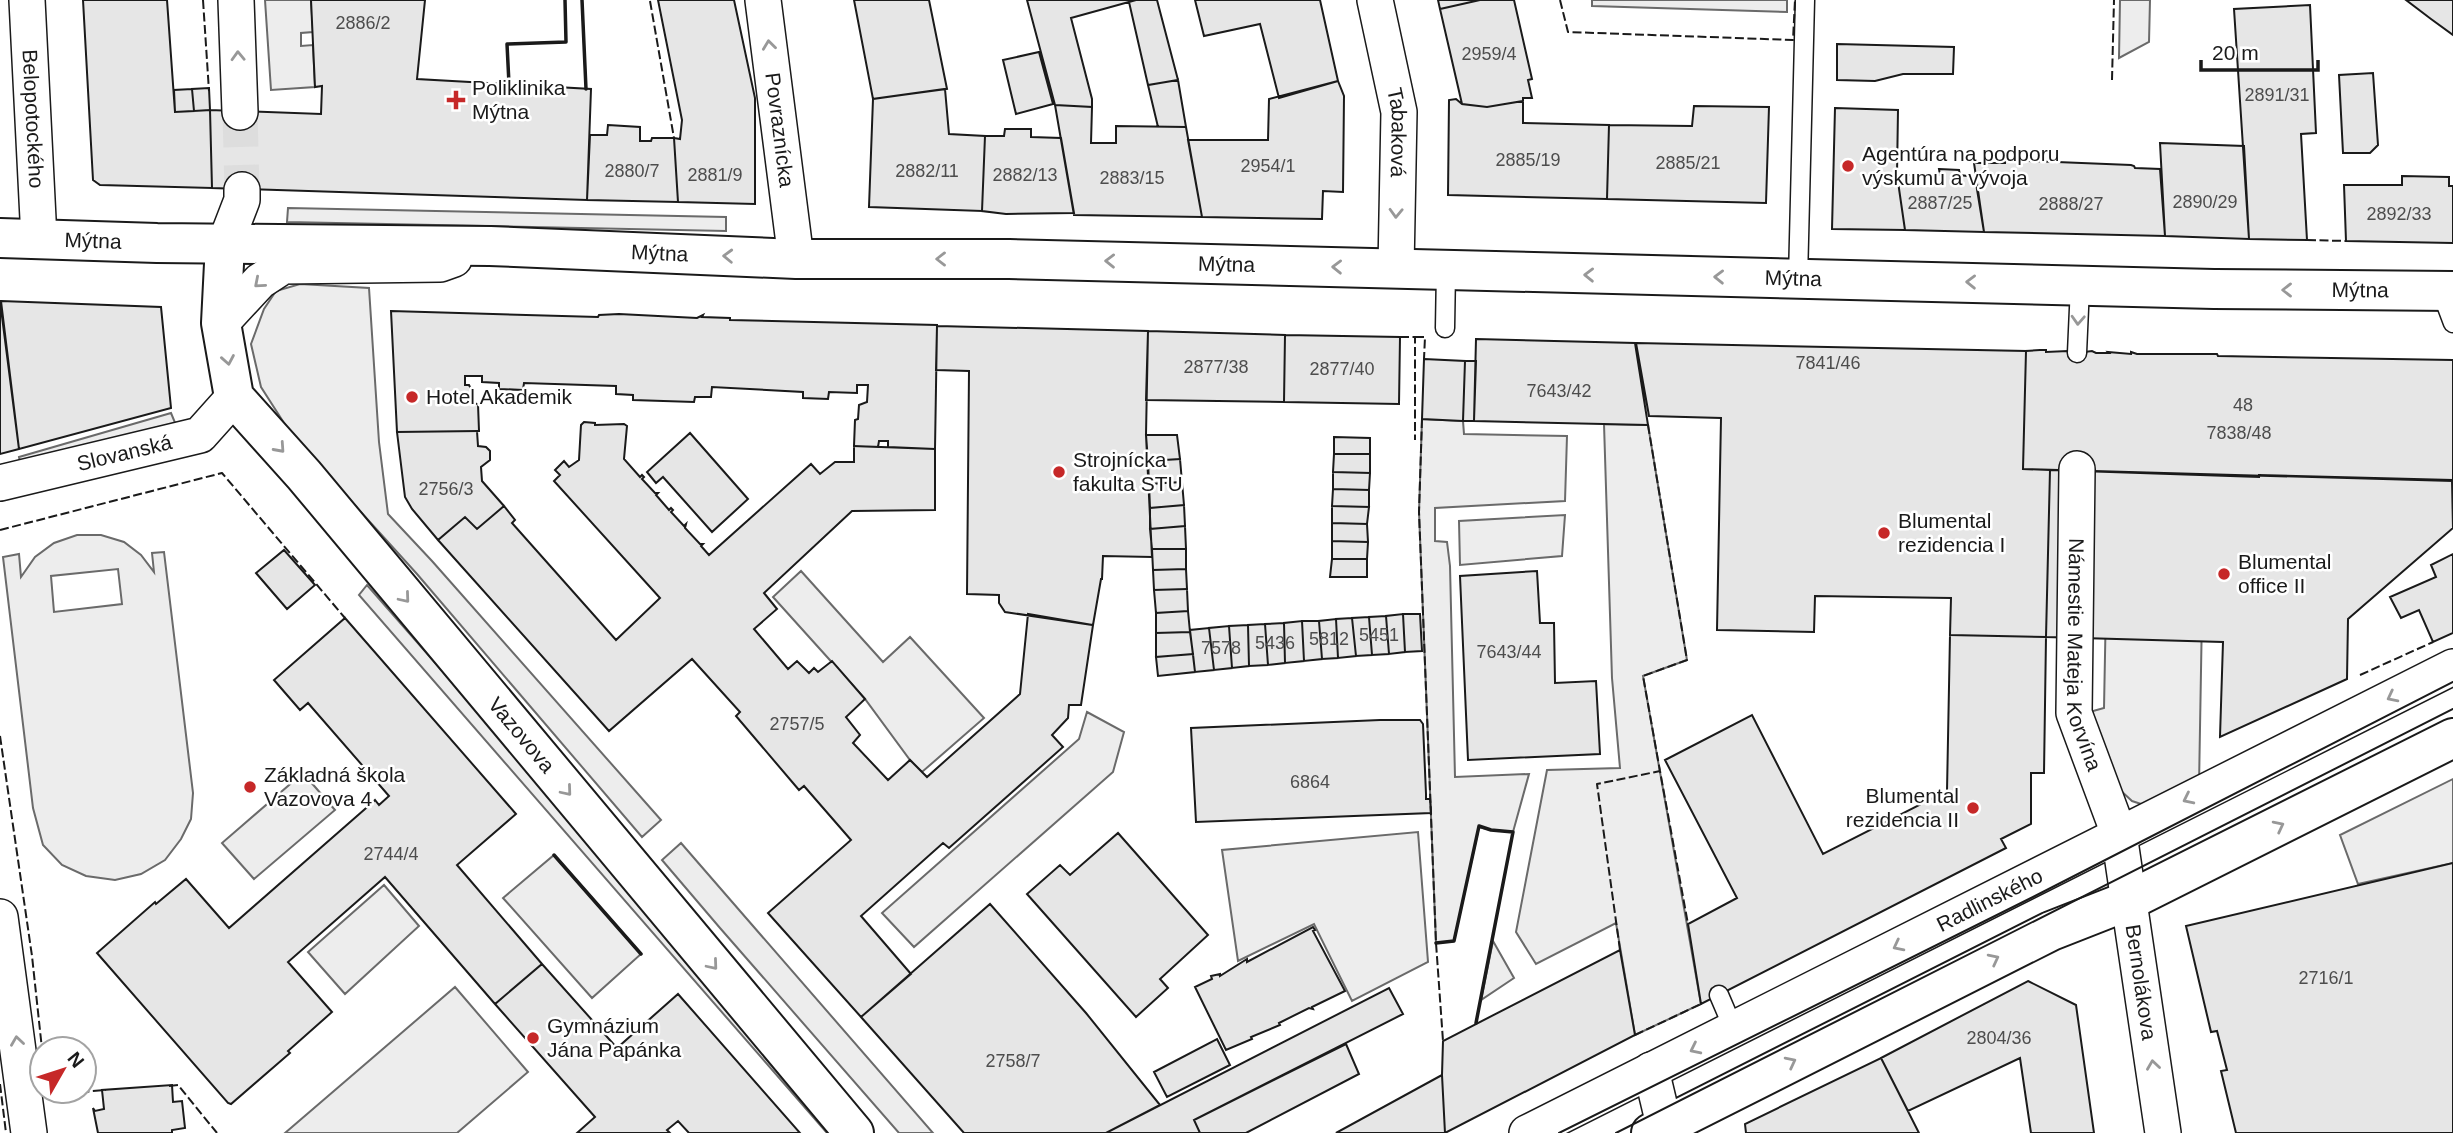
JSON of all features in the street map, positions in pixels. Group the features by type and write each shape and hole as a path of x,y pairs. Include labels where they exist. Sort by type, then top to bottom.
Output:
{"main road":[{"name":"Mýtna","path":"0,238 225,244 490,246 796,259 1009,259 1396,268 2080,286 2449,302"},
{"path":"225,244 221,323 234,397"},
{"name":"Vazovova","path":"234,397 304,475 854,1133"},
{"path":"1661,1131 2050,931 2130,900 2453,738"}],"street":[{"name":"Belopotockého","path":"27,0 38,239"},
{"path":"236,0 240,112"},
{"name":"Povraznícka","path":"763,0 796,259"},
{"name":"Tabaková","path":"1375,0 1399,112 1396,268"},
{"path":"225,244 242,200 242,190"},
{"path":"221,323 260,281 283,266 440,264 490,246"},
{"name":"Slovanská","path":"0,483 200,435 234,397"},
{"name":"Námestie Mateja Korvína","path":"2077,469 2074,713 2119,834"},
{"name":"Radlinského","path":"1527,1133 2453,667"},
{"name":"Bernolákova","path":"2119,834 2163,1133"},
{"path":"0,917 29,1133"},
{"path":"1651,1070 1661,1131"}],"lane":[{"path":"1798,279 1805,0"},
{"path":"1446,270 1446,328"},
{"path":"2077,353 2080,286"},
{"path":"1719,995 1734,1030"}],"shaded area":[{"path":"265,0 311,0 313,32 301,33 301,46 313,45 315,87 271,90"},
{"path":"1592,0 1787,0 1787,12 1592,6"},
{"path":"2120,0 2150,0 2149,42 2119,58"},
{"path":"288,208 726,217 726,231 287,222"},
{"path":"300,284 369,288 379,442 388,514 661,820 642,837 417,574 293,437 261,387 251,344 264,309 276,291"},
{"path":"171,413 176,425 21,468 19,457"},
{"path":"1422,419 1463,421 1464,434 1567,436 1565,501 1435,508 1435,541 1447,542 1450,566 1455,777 1529,774 1513,832 1479,827 1454,941 1436,943 1419,512"},
{"path":"1604,424 1648,425 1687,660 1643,676 1701,1004 1635,1035 1616,923 1536,964 1516,932 1547,770 1620,768 1612,678"},
{"path":"2108,498 2204,499 2199,786 2147,806 2132,801 2119,789 2086,713 2104,708"},
{"path":"1565,515 1562,556 1460,565 1459,521"},
{"path":"77,535 101,535 124,542 141,555 154,572 152,553 164,552 193,793 191,819 181,839 165,860 141,874 115,880 86,876 62,865 43,845 33,808 3,557 19,554 21,577 35,557 54,543","holes":["118,569 122,604 54,612 51,576"]},
{"path":"801,571 883,662 910,637 984,718 922,772 865,699 773,597"},
{"path":"367,585 847,1133 827,1133 359,595"},
{"path":"1087,712 1124,732 1113,772 914,947 882,913 1079,739"},
{"path":"303,773 335,810 254,879 222,843"},
{"path":"2453,779 2453,863 2358,884 2340,835"},
{"path":"1418,832 1428,962 1352,1001 1314,924 1238,961 1222,850"},
{"path":"681,843 933,1133 899,1133 720,928 662,860"},
{"path":"554,855 641,954 592,998 503,898"},
{"path":"384,885 419,926 345,994 308,952"},
{"path":"1493,941 1514,978 1481,1000"},
{"path":"455,987 528,1072 457,1133 285,1133"}],"building":[{"path":"83,0 167,0 175,112 210,110 212,188 100,185 93,180"},
{"name":"Poliklinika Mýtna","path":"311,0 425,0 417,79 591,89 587,200 212,188 210,110 321,114 322,86 315,87"},
{"path":"658,0 734,0 755,98 755,204 678,202 674,138 680,139 682,120"},
{"path":"854,0 929,0 947,89 873,99"},
{"path":"1027,0 1136,0 1071,18 1092,107 1055,105"},
{"path":"1157,0 1178,80 1148,85 1129,2"},
{"path":"1195,0 1320,0 1338,81 1279,98 1260,24 1204,36"},
{"path":"1438,0 1480,0 1440,9"},
{"path":"1480,0 1514,0 1532,79 1528,80 1532,98 1487,107 1462,104 1440,9"},
{"path":"2406,0 2453,0 2453,35 2431,19"},
{"path":"2310,5 2316,133 2301,134 2307,240 2249,239 2234,9"},
{"path":"1837,44 1954,47 1953,74 1903,74 1875,81 1837,80"},
{"path":"1039,52 1053,104 1016,114 1003,60"},
{"path":"2373,73 2378,145 2370,153 2343,153 2339,75"},
{"path":"1178,80 1186,127 1158,127 1148,85"},
{"path":"1338,81 1344,96 1343,192 1323,191 1322,219 1202,217 1188,140 1268,140 1269,99"},
{"path":"209,88 210,110 194,111 192,89"},
{"path":"192,89 194,111 175,112 174,90"},
{"path":"945,89 949,134 985,136 982,211 869,207 873,99"},
{"path":"1456,99 1462,104 1487,107 1523,101 1523,123 1609,125 1607,199 1448,195 1449,100"},
{"path":"1055,105 1092,107 1091,143 1116,143 1116,126 1186,127 1202,217 1074,215"},
{"path":"1694,106 1769,107 1766,203 1607,199 1609,125 1692,126"},
{"path":"1835,108 1898,110 1897,175 1905,230 1832,229"},
{"path":"608,125 640,127 640,141 674,138 678,202 587,200 590,135 607,135"},
{"path":"1005,129 1031,129 1031,137 1061,138 1074,213 1006,214 982,211 985,136 1004,136"},
{"path":"2160,143 2244,146 2249,239 2165,236"},
{"path":"2005,160 2131,165 2135,168 2160,169 2165,236 1984,232 1974,163 2005,163"},
{"path":"1939,169 1959,170 1960,175 1975,177 1984,232 1905,230 1897,175 1940,175"},
{"path":"2402,176 2449,177 2449,186 2453,186 2453,243 2346,241 2344,185 2402,185"},
{"path":"0,301 19,449 0,454"},
{"path":"1,301 161,307 171,408 19,449"},
{"path":"391,311 598,317 619,314 697,318 703,315 702,317 730,320 937,325 935,449 888,447 888,441 879,441 878,447 854,446 855,420 858,419 859,405 867,402 868,385 857,385 857,393 829,392 828,399 803,398 803,392 712,387 711,397 695,397 694,402 633,400 633,395 616,394 616,386 524,383 523,390 499,389 499,383 482,382 482,376 465,376 465,385 469,385 472,391 472,403 478,404 479,431 397,432"},
{"name":"Strojnícka fakulta STU","path":"937,326 1148,331 1146,435 1152,557 1103,556 1102,579 1093,625 1005,612 999,603 999,595 967,594 969,371 936,370"},
{"path":"1148,331 1285,335 1284,402 1146,400"},
{"path":"1285,335 1400,337 1399,404 1284,402"},
{"path":"1476,339 1635,343 1648,425 1474,421"},
{"name":"Blumental rezidencia I","path":"1636,343 2026,351 2023,469 2050,470 2046,637 1950,635 1951,598 1815,596 1814,632 1717,630 1721,418 1649,416"},
{"path":"2026,351 2077,353 2092,351 2453,360 2453,481 2023,469"},
{"path":"1424,359 1465,361 1463,421 1422,419"},
{"path":"1465,361 1476,361 1474,421 1463,421"},
{"path":"584,422 627,426 624,459 640,477 644,477 642,479 658,493 656,495 669,510 673,510 671,512 684,526 686,524 685,528 703,544 701,546 709,555 811,464 820,474 835,462 854,462 854,446 935,449 935,510 852,511 764,593 777,609 754,629 788,669 797,661 809,673 814,668 818,672 832,661 865,699 846,717 860,735 853,743 888,780 910,760 927,777 1020,694 1028,614 1093,625 1081,705 1069,705 1068,718 1052,735 1063,747 949,848 943,843 861,916 911,974 861,1017 768,913 851,840 804,786 799,790 736,716 740,712 692,659 609,731 438,540 465,517 477,529 504,506 515,520 512,523 616,640 660,598 554,481 560,475 555,470 564,461 569,467 579,460 581,425"},
{"path":"477,431 478,446 486,447 490,451 490,460 481,467 482,481 504,506 477,529 465,517 438,540 405,497 397,432"},
{"path":"690,433 748,499 712,532 663,477 656,483 647,472"},
{"path":"1146,435 1177,435 1180,459 1148,461"},
{"path":"1334,437 1370,438 1370,454 1334,454"},
{"path":"1334,454 1370,454 1370,473 1333,472"},
{"path":"1180,459 1182,482 1149,484 1148,461"},
{"name":"Blumental office II","path":"2050,470 2452,480 2453,528 2348,619 2347,679 2220,737 2223,642 2046,637"},
{"path":"1333,472 1370,473 1369,490 1333,489"},
{"path":"1182,482 1184,505 1150,508 1149,484"},
{"path":"1333,489 1369,490 1369,507 1332,506"},
{"path":"1184,505 1185,526 1150,529 1150,508"},
{"path":"1332,506 1369,507 1367,524 1332,523"},
{"path":"1332,523 1367,524 1368,542 1332,541"},
{"path":"1185,526 1186,549 1152,549 1150,529"},
{"path":"1332,541 1368,542 1367,559 1332,559"},
{"path":"1152,549 1186,549 1186,569 1153,570"},
{"path":"284,550 315,585 287,609 256,573"},
{"path":"2453,554 2453,633 2433,642 2419,610 2401,618 2390,597 2436,577 2431,565"},
{"path":"1332,559 1367,559 1367,577 1330,577"},
{"path":"1186,569 1187,589 1154,590 1153,570"},
{"path":"1537,571 1540,623 1554,623 1555,683 1596,681 1600,754 1468,760 1460,576"},
{"path":"1187,589 1188,611 1156,613 1154,590"},
{"path":"1188,611 1190,632 1156,633 1156,613"},
{"path":"1403,614 1420,614 1422,651 1405,652"},
{"path":"1403,614 1405,652 1389,654 1386,616"},
{"path":"1386,616 1389,654 1372,655 1369,617"},
{"path":"1369,617 1372,655 1356,656 1352,618"},
{"path":"345,618 516,814 457,865 542,964 495,1004 385,877 288,962 332,1012 231,1104 97,953 155,902 156,904 186,879 229,928 375,800 379,805 389,796 308,703 300,710 274,680"},
{"path":"1352,618 1356,656 1338,658 1336,619"},
{"path":"1336,619 1338,658 1322,659 1319,621"},
{"path":"1302,621 1304,661 1285,663 1284,623"},
{"path":"1302,621 1319,621 1322,659 1304,661"},
{"path":"1284,623 1285,663 1268,665 1265,624"},
{"path":"1265,624 1268,665 1249,666 1248,625"},
{"path":"1248,625 1249,666 1232,668 1229,626"},
{"path":"1229,626 1232,668 1214,670 1209,628"},
{"path":"1209,628 1214,670 1195,672 1190,630"},
{"path":"1190,632 1193,654 1156,657 1156,633"},
{"name":"Blumental rezidencia II","path":"1950,635 2046,637 2044,773 2031,773 2031,824 2001,839 2006,848 1701,1004 1688,924 1737,898 1665,760 1752,715 1823,854 1947,791"},
{"path":"1193,654 1195,672 1158,676 1156,657"},
{"path":"1420,720 1423,724 1426,799 1430,799 1431,813 1196,822 1191,728"},
{"path":"1118,833 1208,935 1160,979 1168,988 1136,1017 1027,894 1060,865 1070,875"},
{"path":"2453,863 2453,1133 2236,1133 2221,1071 2227,1070 2217,1031 2211,1032 2186,926"},
{"path":"990,904 1086,1013 1160,1105 1106,1133 964,1133 861,1017"},
{"path":"1313,927 1345,991 1226,1050 1195,987 1212,979 1211,976 1220,976 1247,959 1247,962"},
{"path":"1620,950 1635,1035 1445,1133 1443,1041"},
{"name":"Gymnázium Jána Papánka","path":"542,964 617,1048 678,994 800,1133 689,1133 678,1121 667,1130 670,1133 577,1133 595,1117 495,1004"},
{"path":"2028,981 2076,1005 2094,1133 2031,1133 2020,1058 1908,1111 1881,1058"},
{"path":"1389,988 1403,1014 1194,1120 1200,1133 1106,1133"},
{"path":"1217,1039 1230,1065 1167,1097 1154,1072"},
{"path":"1346,1044 1359,1074 1246,1133 1200,1133 1194,1120"},
{"path":"1881,1058 1919,1133 1746,1133 1745,1124"},
{"path":"1442,1075 1445,1133 1336,1133"},
{"path":"172,1085 173,1102 182,1101 185,1128 172,1130 172,1133 98,1133 93,1108 95,1111 104,1109 102,1090"}],"tunnel":[{"path":"240,112 242,190"}],"tram line":[{"path":"1559,1133 2033,897 2453,682"},
{"path":"1616,1133 2453,709"}],"fence":[{"path":"203,0 209,91"},
{"path":"582,0 586,89"},
{"path":"1560,0 1568,32 1793,40 1795,0"},
{"path":"2112,80 2114,0"},
{"path":"650,1 674,138"},
{"path":"2307,240 2346,241"},
{"path":"1400,337 1415,337 1415,440"},
{"path":"1415,337 1425,337 1424,359"},
{"path":"1422,419 1419,512 1436,943 1443,1041"},
{"path":"1648,425 1687,660 1643,676 1660,771"},
{"path":"0,530 222,473 345,618"},
{"path":"2360,675 2433,642"},
{"path":"0,736 32,956 40,1035"},
{"path":"1620,950 1597,784 1660,771 1688,924"},
{"path":"1635,1035 1701,1004"},
{"path":"0,1084 6,1133"},
{"path":"169,1086 178,1085 217,1133"},
{"path":"98,1091 106,1090"}],"wall":[{"path":"509,84 507,44 566,42 565,0"},
{"path":"582,0 586,89"},
{"path":"1436,943 1454,941 1479,826 1513,832 1476,1023"},
{"path":"554,855 641,954"}],"place":[{"name":"Poliklinika Mýtna","path":"456,100"},
{"name":"Agentúra na podporu výskumu a vývoja","path":"1848,166"},
{"name":"Hotel Akademik","path":"412,397"},
{"name":"Strojnícka fakulta STU","path":"1059,472"},
{"name":"Blumental rezidencia I","path":"1884,533"},
{"name":"Blumental office II","path":"2224,574"},
{"name":"Základná škola Vazovova 4","path":"250,787"},
{"name":"Blumental rezidencia II","path":"1973,808"},
{"name":"Gymnázium Jána Papánka","path":"533,1038"}]}
